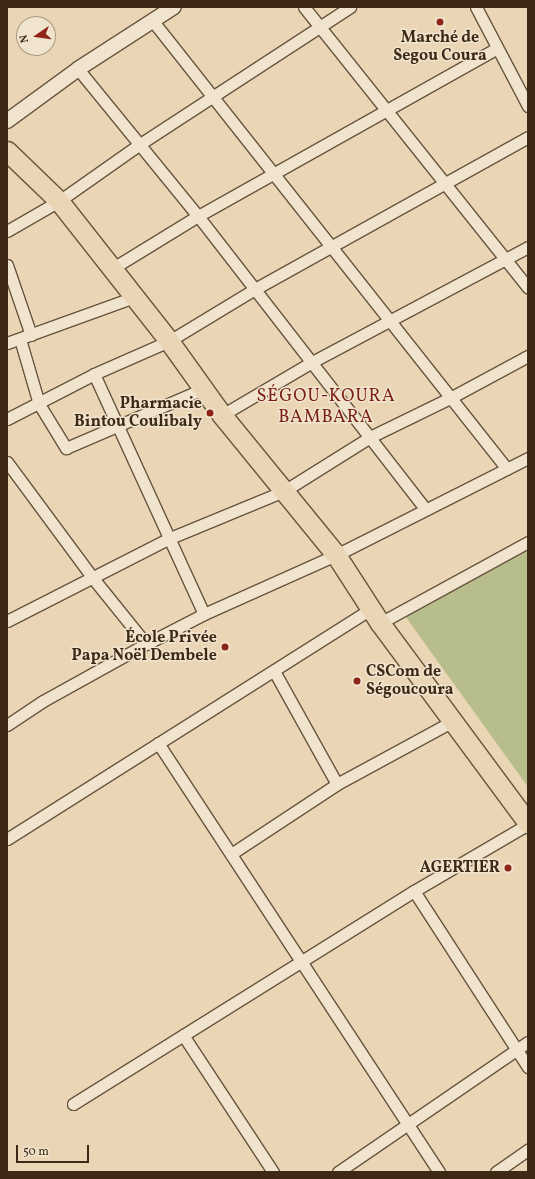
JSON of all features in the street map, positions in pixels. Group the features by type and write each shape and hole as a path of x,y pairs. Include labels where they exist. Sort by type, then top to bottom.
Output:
{"highway":[{"path":"7,151 59,201 169,341 222,415 336,555 376,616 528,823"}],"street":[{"path":"7,121 78,69 174,7"},
{"path":"304,7 528,288"},
{"path":"7,231 59,201 140,144 350,7"},
{"path":"476,7 526,100"},
{"path":"152,20 507,469"},
{"path":"113,268 198,216 498,48"},
{"path":"78,69 198,216 425,509"},
{"path":"7,419 39,404 94,374 169,341 255,289 528,137"},
{"path":"222,415 312,362 528,247"},
{"path":"7,265 31,335"},
{"path":"7,343 134,297"},
{"path":"20,339 39,404 66,448 203,389"},
{"path":"7,621 170,538 284,491 370,437 450,398 528,356"},
{"path":"94,374 120,426 204,614"},
{"path":"7,725 43,701 204,614 336,555 528,458"},
{"path":"7,462 92,577 146,644"},
{"path":"7,839 274,671 376,616 528,542"},
{"path":"274,671 337,784"},
{"path":"230,854 337,784 453,721"},
{"path":"158,743 439,1172"},
{"path":"73,1104 414,891 528,823"},
{"path":"414,891 528,1067"},
{"path":"182,1035 273,1172"},
{"path":"338,1172 528,1042"},
{"path":"496,1172 528,1150"}],"green space":[{"path":"528,548 528,787 403,613"}],"place":[{"name":"Marché de Segou Coura","path":"440,22"},
{"name":"Pharmacie Bintou Coulibaly","path":"210,413"},
{"name":"École Privée Papa Noël Dembele","path":"225,647"},
{"name":"CSCom de Ségoucoura","path":"357,681"},
{"name":"AGERTIER","path":"508,868"}],"district":[{"name":"SÉGOU-KOURA BAMBARA","path":"326,408"}]}
